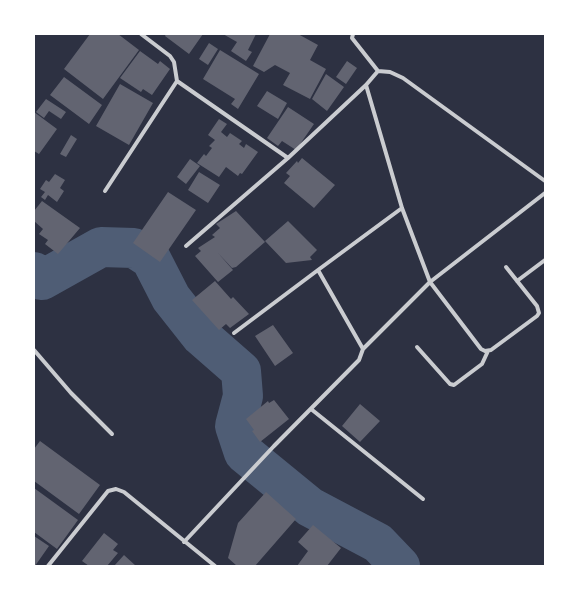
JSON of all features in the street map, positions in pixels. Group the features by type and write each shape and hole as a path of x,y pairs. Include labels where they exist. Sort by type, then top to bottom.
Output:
{"street":[{"path":"105,190 176,81 174,62 170,56 141,34"},
{"path":"353,34 352,38 378,71 390,72 403,78 545,181"},
{"path":"186,246 288,158 366,85 378,71"},
{"path":"176,81 288,158"},
{"path":"366,85 402,208 430,282 481,349 488,351"},
{"path":"184,542 359,360 363,349 430,282 545,193"},
{"path":"234,333 402,208"},
{"path":"517,281 545,260"},
{"path":"416,347 450,384 454,385 482,364 488,351 525,325 539,313 538,306 506,267"},
{"path":"318,270 363,349"},
{"path":"34,350 71,393 112,434"},
{"path":"311,409 423,498"},
{"path":"48,566 108,491 116,489 124,492 215,566"}],"building":[{"path":"90,34 118,34 139,50 103,99 64,69"},
{"path":"166,34 203,34 189,54 165,36"},
{"path":"223,34 256,34 248,50 252,52 246,61 231,51 237,42"},
{"path":"270,34 298,34 318,45 310,60 326,69 310,99 283,85 290,73 275,65 264,72 253,66"},
{"path":"209,43 218,49 208,65 199,59"},
{"path":"220,50 259,74 238,109 231,104 235,99 203,79"},
{"path":"140,51 158,64 160,61 170,69 152,95 143,89 141,92 120,78"},
{"path":"347,61 357,68 346,84 336,77"},
{"path":"326,74 344,87 327,111 312,99"},
{"path":"64,77 102,105 89,124 50,95"},
{"path":"120,84 153,103 129,145 96,126"},
{"path":"267,91 287,103 278,119 257,106"},
{"path":"46,99 66,112 61,119 49,111 44,118 36,112"},
{"path":"288,107 314,124 296,150 282,141 278,146 267,138"},
{"path":"34,112 57,129 39,154 34,151"},
{"path":"219,119 227,124 221,132 227,137 230,133 242,141 239,144 244,148 246,144 258,152 242,174 240,173 238,176 226,167 219,177 197,163 204,154 206,156 212,148 209,146 215,140 208,135"},
{"path":"71,135 77,139 66,157 60,154"},
{"path":"302,158 335,185 314,208 284,183 290,176 286,173 297,161 298,163"},
{"path":"190,159 200,166 186,184 177,177"},
{"path":"199,172 220,185 208,203 188,190"},
{"path":"55,174 65,180 60,188 64,191 57,202 48,195 45,200 41,197 45,192 40,189 46,180 49,182"},
{"path":"168,192 196,210 160,262 133,243"},
{"path":"42,201 80,228 58,254 45,244 48,240 39,234 43,229 34,221 34,211"},
{"path":"236,211 265,242 236,267 232,268 218,253 233,270 218,282 195,256 201,251 198,248 215,237 212,235 220,228 216,224"},
{"path":"288,221 317,250 310,257 312,260 286,263 265,241"},
{"path":"215,281 231,299 233,297 249,314 230,328 226,324 219,330 192,300"},
{"path":"273,325 293,353 275,366 255,336"},
{"path":"274,400 289,419 260,442 246,419 268,401 269,403"},
{"path":"360,404 380,421 360,442 342,426"},
{"path":"40,441 100,485 79,514 34,481 34,449"},
{"path":"34,488 78,520 57,549 34,532"},
{"path":"266,492 296,519 255,566 237,566 228,558 238,523"},
{"path":"313,525 341,548 327,566 297,566 308,551 298,542"},
{"path":"104,533 118,544 113,550 118,553 107,566 89,566 82,561"},
{"path":"34,536 49,546 35,566 34,566"},
{"path":"124,555 136,566 114,566"}],"waterway":[{"path":"34,272 42,280 101,247 134,248 151,259 171,298 201,336 241,371 243,396 235,426 244,453 310,507 378,543 400,566"}]}
